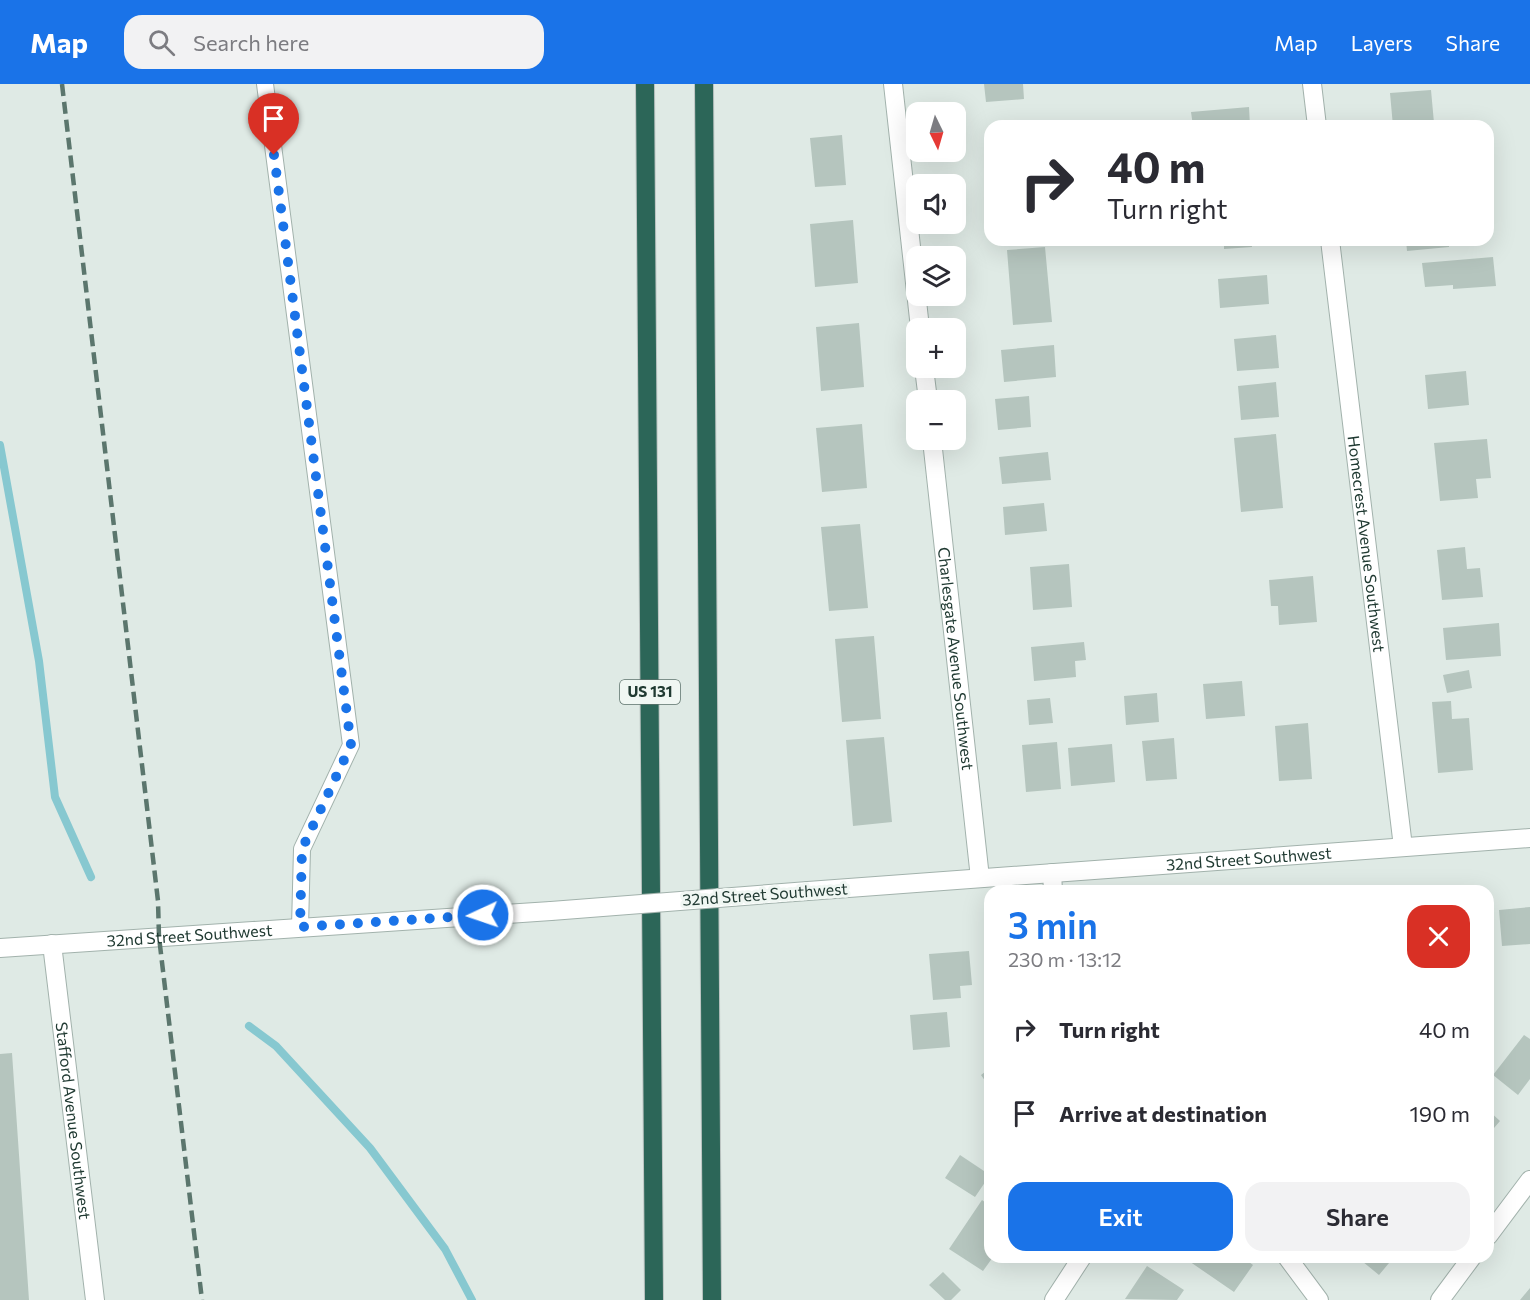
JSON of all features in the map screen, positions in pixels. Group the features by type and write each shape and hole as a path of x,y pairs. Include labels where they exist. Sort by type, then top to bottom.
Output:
{"highway":[{"name":"US 131","path":"645,84 654,1300"},
{"path":"704,84 712,1300"}],"street":[{"path":"893,84 919,318"},
{"path":"1312,84 1316,120"},
{"name":"Homecrest Avenue Southwest","path":"1331,246 1403,848"},
{"name":"Charlesgate Avenue Southwest","path":"933,450 980,878"},
{"name":"32nd Street Southwest","path":"0,948 551,911 1530,838"},
{"path":"1052,873 1053,885"},
{"name":"Stafford Avenue Southwest","path":"52,944 95,1300"},
{"path":"1494,1228 1530,1180"},
{"path":"1054,1300 1078,1263"},
{"path":"1291,1263 1319,1300"},
{"path":"1440,1300 1468,1263"}],"lane":[{"path":"265,84 351,745 302,849 300,927"}],"building":[{"path":"984,84 1023,84 1024,99 986,102"},
{"path":"1431,90 1434,120 1392,120 1390,93"},
{"path":"1249,107 1250,120 1192,120 1191,112"},
{"path":"842,135 846,185 815,187 810,138"},
{"path":"853,220 858,283 815,287 810,224"},
{"path":"1224,246 1252,247 1224,249"},
{"path":"1407,246 1449,246 1449,247 1407,251"},
{"path":"1045,247 1052,322 1013,325 1007,250"},
{"path":"1493,257 1496,286 1453,289 1453,285 1425,287 1422,263"},
{"path":"1267,275 1269,304 1220,308 1218,279"},
{"path":"859,323 864,387 821,391 816,327"},
{"path":"1276,335 1279,368 1237,371 1234,339"},
{"path":"1054,345 1056,377 1004,382 1001,350"},
{"path":"1466,371 1469,405 1428,409 1425,375"},
{"path":"1276,382 1279,417 1241,420 1238,386"},
{"path":"1029,396 1031,427 998,430 995,399"},
{"path":"862,424 867,488 822,492 816,428"},
{"path":"1276,434 1283,508 1241,512 1234,438"},
{"path":"1487,439 1491,478 1476,479 1478,498 1440,501 1434,443"},
{"path":"1048,452 1051,480 1002,484 999,457"},
{"path":"1044,503 1047,531 1005,535 1003,507"},
{"path":"860,524 868,608 829,611 821,527"},
{"path":"1465,547 1467,569 1480,568 1483,597 1442,600 1437,550"},
{"path":"1069,564 1072,607 1033,610 1030,567"},
{"path":"1313,576 1317,622 1279,625 1278,606 1271,606 1269,580"},
{"path":"1499,623 1501,656 1446,660 1443,628"},
{"path":"874,636 881,719 842,722 835,639"},
{"path":"1084,642 1086,660 1075,661 1076,677 1034,681 1031,647"},
{"path":"1469,670 1472,688 1447,693 1443,675"},
{"path":"1242,681 1245,716 1206,719 1203,684"},
{"path":"1157,693 1159,722 1126,725 1124,696"},
{"path":"1050,698 1053,723 1029,725 1027,700"},
{"path":"1451,701 1452,719 1469,718 1473,770 1438,773 1432,702"},
{"path":"1308,723 1312,779 1279,781 1275,726"},
{"path":"884,737 892,822 853,826 846,740"},
{"path":"1174,738 1177,779 1146,781 1142,741"},
{"path":"1057,742 1061,789 1026,792 1022,745"},
{"path":"1112,744 1115,782 1071,786 1068,748"},
{"path":"1530,907 1530,944 1502,946 1499,910"},
{"path":"969,951 972,985 960,986 961,998 933,1000 929,954"},
{"path":"947,1012 950,1047 913,1050 910,1015"},
{"path":"1524,1035 1530,1039 1530,1079 1518,1095 1494,1074"},
{"path":"12,1053 29,1300 0,1300 0,1054"},
{"path":"1494,1116 1500,1121 1494,1128"},
{"path":"960,1155 984,1171 984,1184 975,1197 945,1178"},
{"path":"982,1200 984,1202 984,1263 989,1263 983,1271 949,1249"},
{"path":"1192,1263 1250,1263 1253,1265 1234,1292"},
{"path":"1364,1263 1389,1263 1379,1275"},
{"path":"1147,1266 1184,1290 1177,1300 1125,1299"},
{"path":"943,1272 961,1290 951,1300 945,1300 929,1285"},
{"path":"1530,1288 1530,1300 1520,1300"}],"waterway":[{"path":"0,445 39,661 55,797 91,877"},
{"path":"249,1026 276,1046 370,1148 445,1249 472,1300"}],"railway":[{"path":"62,84 158,901 159,937 202,1300"}],"route":[{"path":"274,155 351,745 302,849 300,927 483,915"}]}
